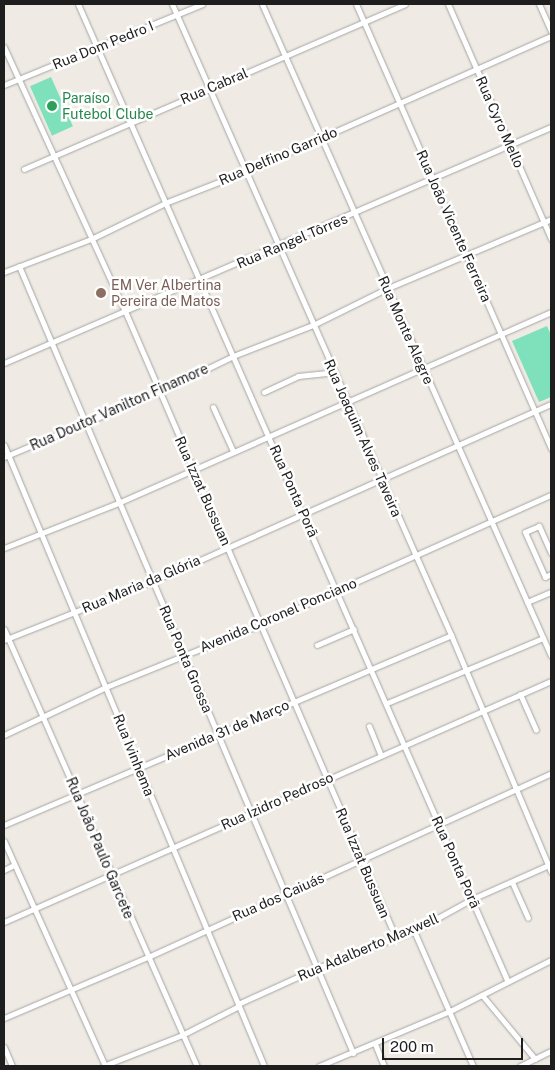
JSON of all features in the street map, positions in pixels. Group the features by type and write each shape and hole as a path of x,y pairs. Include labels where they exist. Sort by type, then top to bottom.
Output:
{"street":[{"name":"Rua Ponta Porã","path":"78,4 164,203 304,513 507,980"},
{"name":"Rua Joaquim Alves Taveira","path":"172,4 207,90 451,636 550,865 551,872"},
{"name":"Rua Dom Pedro I","path":"4,85 202,4"},
{"name":"Rua Monte Alegre","path":"262,4 457,444 490,523 551,656"},
{"name":"Rua João Vicente Ferreira","path":"356,4 551,449"},
{"name":"Rua Cabral","path":"24,169 405,4"},
{"name":"Rua Cyro Mello","path":"448,4 551,240"},
{"path":"539,4 551,31"},
{"name":"Rua Delfino Garrido","path":"4,272 91,239 164,203 244,172 551,36"},
{"name":"Rua Izzat Bussuan","path":"4,47 18,80 56,155 91,239 262,624 361,860 396,938"},
{"name":"Rua Rangel Tôrres","path":"4,364 199,279 354,215 433,178 551,127"},
{"name":"Rua Doutor Vanilton Finamore","path":"6,456 159,392 233,356 313,325 388,288 551,218"},
{"name":"Rua Ponta Grossa","path":"19,266 353,1053"},
{"path":"4,548 118,503 193,468 551,312"},
{"path":"264,392 298,376 334,372"},
{"name":"Rua Maria da Glória","path":"6,639 153,581 457,444 551,404"},
{"path":"213,407 233,451"},
{"name":"Rua Ivinhema","path":"4,445 6,456 106,687 264,1066"},
{"name":"Avenida Coronel Ponciano","path":"4,735 106,687 262,624 336,589 551,495"},
{"path":"551,553 539,526 525,532 545,577 551,574"},
{"path":"527,602 551,592"},
{"name":"Rua João Paulo Garcete","path":"4,629 6,639 44,717 196,1066"},
{"path":"317,645 354,629"},
{"name":"Avenida 31 de Março","path":"4,825 295,702 371,667 451,636"},
{"path":"387,703 543,638"},
{"name":"Rua Izidro Pedroso","path":"4,922 327,778 551,681"},
{"path":"520,694 536,730"},
{"path":"369,726 381,755"},
{"name":"Rua dos Caiuás","path":"4,1018 70,988 148,957 206,929 440,826 551,773"},
{"path":"4,841 104,1066"},
{"path":"4,870 14,865"},
{"name":"Rua Adalberto Maxwell","path":"104,1066 182,1035 238,1005 318,968 414,931 472,899 550,865"},
{"path":"512,882 528,918"},
{"path":"414,931 473,1066"},
{"path":"319,1066 450,1011 482,996 507,980 551,960"},
{"path":"482,996 535,1059"},
{"path":"375,1044 384,1066"},
{"path":"4,1047 12,1066"},
{"path":"520,1066 551,1051"}],"green space":[{"name":"Paraíso Futebol Clube","path":"51,77 73,126 52,136 30,86"},
{"path":"547,326 551,335 551,397 539,402 512,341"}],"place":[{"name":"Paraíso Futebol Clube","path":"52,106"},
{"name":"EM Ver Albertina Pereira de Matos","path":"101,293"}]}
